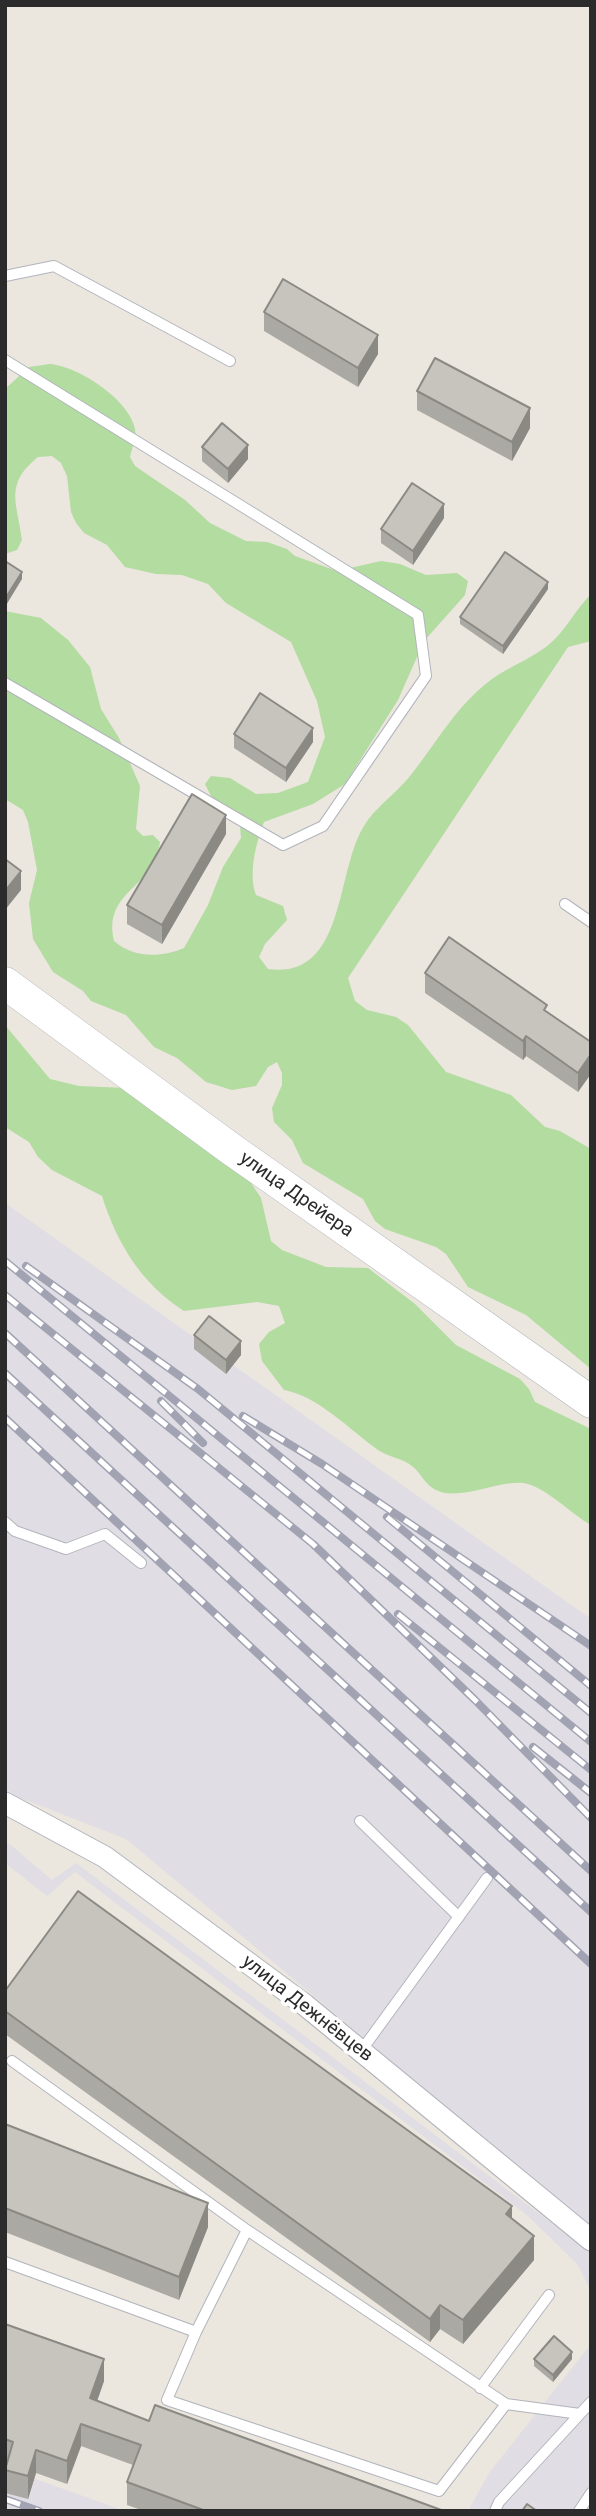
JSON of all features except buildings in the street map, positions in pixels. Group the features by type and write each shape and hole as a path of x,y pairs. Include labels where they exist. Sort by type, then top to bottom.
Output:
{"main road":[{"name":"улица Дрейера","path":"5,983 231,1149 591,1402"}],"street":[{"name":"улица Дежнёвцев","path":"5,1803 105,1857 305,2005 591,2241"}],"lane":[{"path":"5,276 54,266 230,360"},
{"path":"5,360 418,615 426,676 323,826 283,845 5,683"},
{"path":"565,904 591,922"},
{"path":"5,1522 10,1534 66,1549 105,1534 141,1563"},
{"path":"360,1821 459,1917"},
{"path":"361,2051 487,1878"},
{"path":"12,2061 247,2230 480,2388 506,2404 580,2414"},
{"path":"247,2230 167,2400 439,2491 506,2404"},
{"path":"5,2262 197,2332"},
{"path":"480,2388 549,2295"},
{"path":"495,2511 499,2502 591,2402"},
{"path":"579,2511 591,2493"}],"shaded area":[{"path":"5,1203 591,1619 591,2228 126,1839 15,1796 5,1788"},
{"path":"5,1840 52,1880 76,1863 591,2253 591,2292 578,2265 527,2215 75,1872 47,1896 5,1863"},
{"path":"591,2344 591,2511 468,2511 489,2473"},
{"path":"5,2468 125,2511 5,2511"}],"green space":[{"path":"50,364 88,378 113,396 124,407 135,429 130,457 135,466 185,500 210,523 246,541 267,542 287,549 295,556 337,571 381,561 400,564 426,575 457,573 468,581 465,595 424,641 398,700 345,784 313,804 264,822 254,858 254,887 256,895 283,906 287,920 265,944 259,957 268,969 293,968 312,958 325,941 355,846 369,819 410,776 468,701 492,679 547,646 591,594 591,641 568,647 348,978 355,1001 367,1010 396,1017 408,1025 446,1072 511,1095 545,1127 560,1131 591,1149 591,1369 526,1315 468,1287 446,1254 436,1247 385,1229 375,1221 363,1199 303,1163 292,1140 274,1122 272,1108 282,1085 282,1073 277,1062 268,1067 256,1086 232,1090 206,1082 177,1058 154,1047 126,1015 91,1001 83,991 53,972 33,939 29,903 37,870 28,822 23,810 5,799 5,611 41,618 68,640 90,667 101,709 119,738 140,786 136,829 143,836 153,835 160,842 148,871 115,911 112,924 114,941 130,951 157,955 184,948 208,905 223,867 241,838 240,825 211,796 205,784 211,776 230,778 256,794 278,793 308,782 325,737 317,701 291,642 226,603 208,584 182,575 156,574 125,567 107,545 84,533 76,523 71,512 67,476 61,463 52,456 38,457 20,477 15,496 22,540 17,550 5,554 5,389 29,367"},
{"path":"5,1025 50,1079 79,1086 126,1088 245,1174 261,1198 271,1241 282,1250 326,1267 368,1268 415,1304 456,1345 520,1379 535,1402 591,1429 591,1525 540,1489 523,1483 454,1494 443,1493 427,1484 408,1463 378,1450 321,1406 297,1393 284,1390 262,1361 259,1344 269,1332 285,1323 279,1306 257,1302 184,1311 169,1300 144,1275 123,1246 102,1196 52,1170 38,1157 29,1142 5,1127"}],"railway":[{"path":"5,1261 591,1742"},
{"path":"26,1266 198,1389 591,1713"},
{"path":"5,1295 313,1544 475,1700 591,1818"},
{"path":"5,1333 591,1871"},
{"path":"5,1373 591,1912"},
{"path":"161,1401 203,1443"},
{"path":"243,1416 322,1464 591,1646"},
{"path":"5,1418 591,1964"},
{"path":"387,1517 591,1686"},
{"path":"398,1614 591,1770"},
{"path":"533,1747 591,1793"},
{"path":"5,2499 39,2511"}]}
